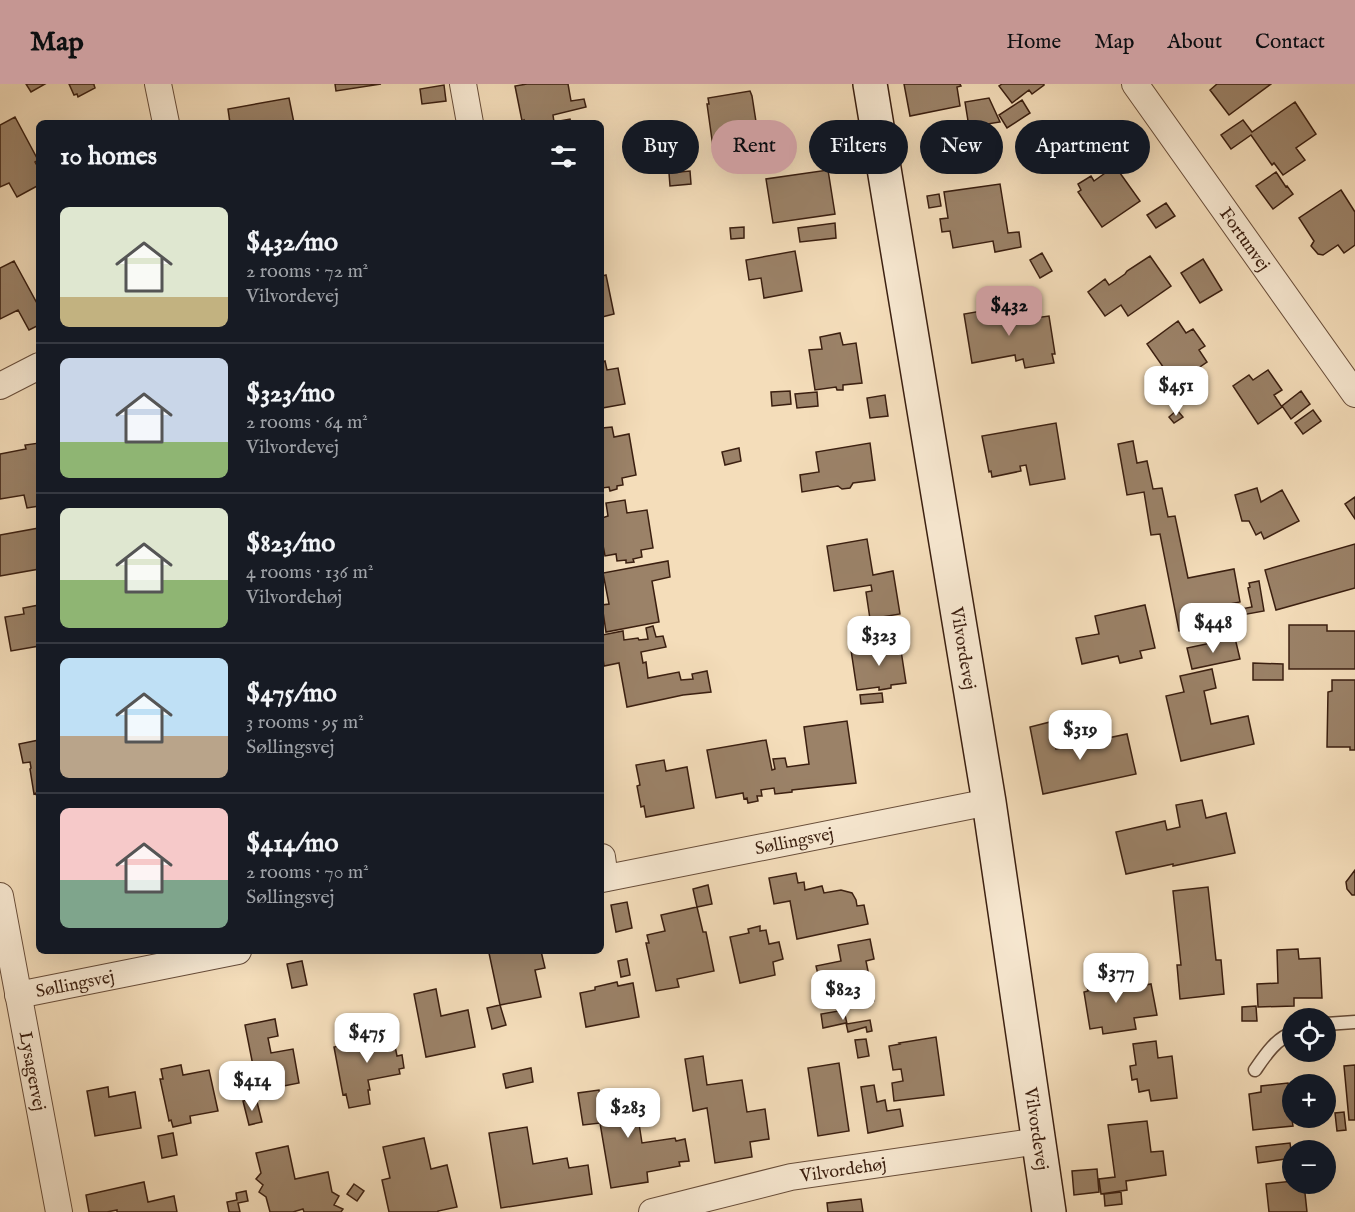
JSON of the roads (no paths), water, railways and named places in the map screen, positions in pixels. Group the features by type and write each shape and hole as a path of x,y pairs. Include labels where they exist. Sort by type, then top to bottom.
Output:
{"street":[{"path":"158,84 165,120"},
{"path":"463,84 469,120"},
{"name":"Vilvordevej","path":"870,84 989,802 1049,1212"},
{"name":"Fortunvej","path":"1135,84 1355,394"},
{"path":"0,386 36,368"},
{"name":"Søllingsvej","path":"604,871 989,802"},
{"name":"Lysagervej","path":"0,896 59,1212"},
{"name":"Søllingsvej","path":"18,995 223,954"},
{"name":"Vilvordehøj","path":"652,1212 791,1177 1039,1141"}],"lane":[{"path":"1336,1023 1355,1022"},
{"path":"1255,1070 1267,1052 1282,1039"}]}
